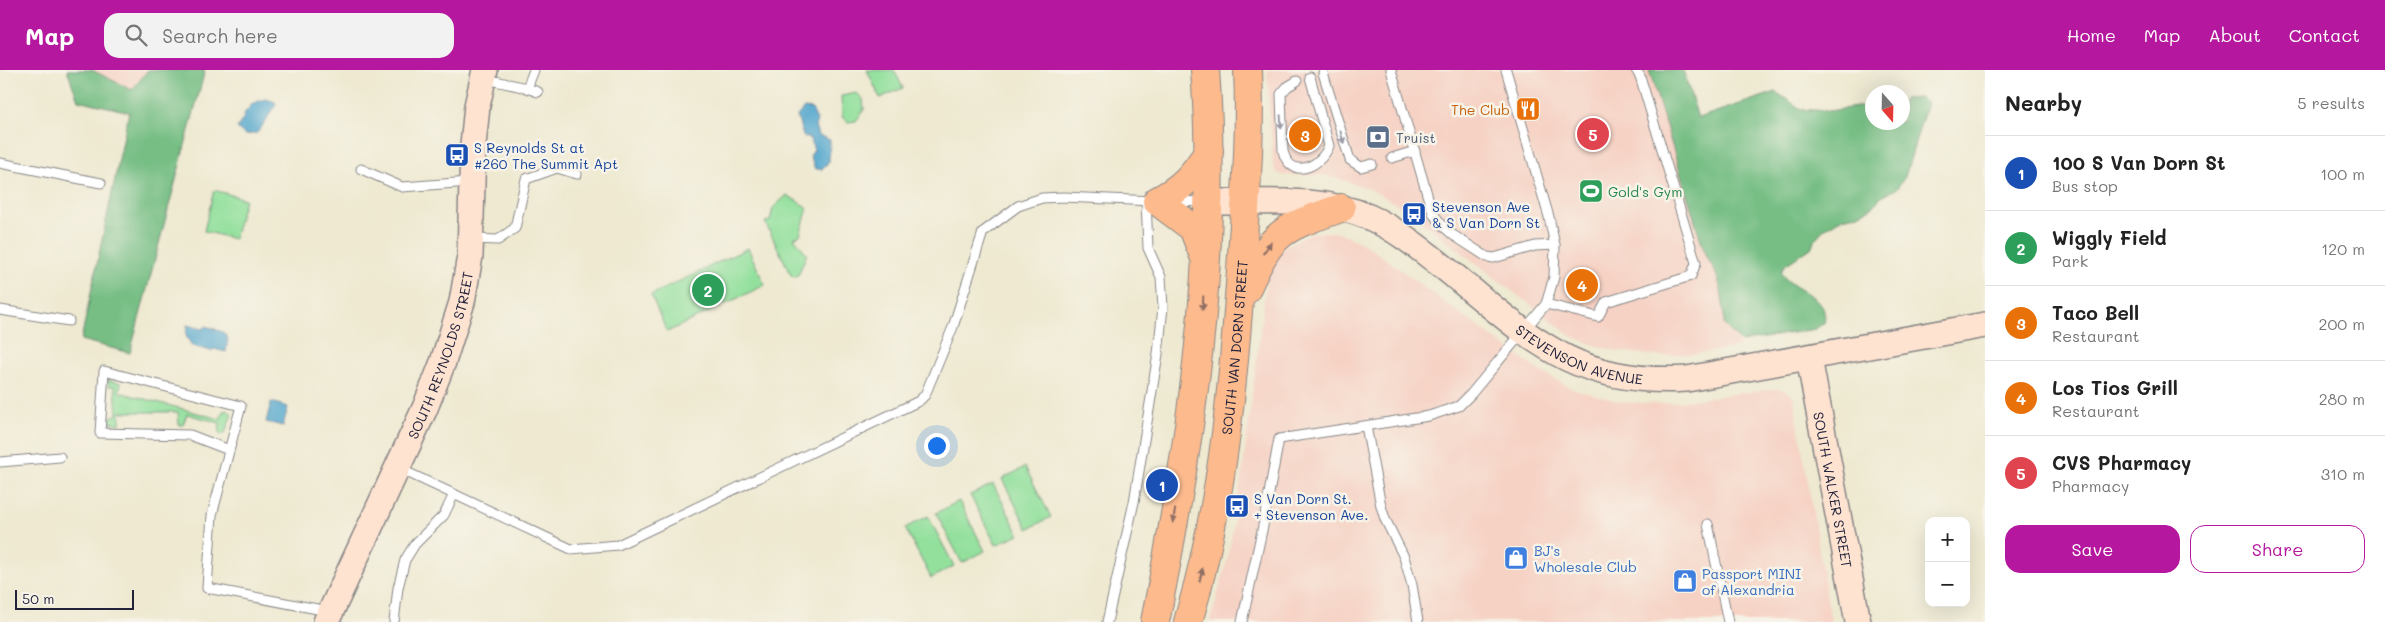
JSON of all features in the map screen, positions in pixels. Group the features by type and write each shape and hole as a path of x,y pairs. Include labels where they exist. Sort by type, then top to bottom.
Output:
{"main road":[{"path":"1155,622 1179,491 1202,328 1208,151 1205,70"},
{"name":"SOUTH VAN DORN STREET","path":"1188,622 1209,540 1229,413 1250,134 1248,70"},
{"path":"1151,200 1181,187 1193,174 1208,151"},
{"path":"1151,200 1193,228 1205,260"},
{"path":"1238,308 1260,259 1274,239 1300,222 1340,208"}],"street":[{"name":"SOUTH REYNOLDS STREET","path":"328,617 397,468 443,362 462,302 470,256 474,135 477,106 484,74"},
{"name":"STEVENSON AVENUE","path":"1207,202 1309,204 1340,208 1380,222 1414,243 1542,345 1574,362 1604,372 1640,379 1688,379 1985,325"},
{"name":"SOUTH WALKER STREET","path":"1809,358 1858,622"}],"lane":[{"path":"527,88 534,70"},
{"path":"1391,70 1434,215 1453,235 1487,257 1494,258 1535,246 1555,245"},
{"path":"1242,622 1263,526 1279,439 1429,416 1459,406 1472,394 1546,304 1554,276 1555,245 1550,217 1506,70"},
{"path":"1546,304 1598,317 1606,302 1691,276 1696,263 1640,76 1636,70"},
{"path":"1324,73 1350,160 1361,167 1372,164"},
{"path":"484,74 538,92"},
{"path":"1297,81 1287,87 1281,94 1283,151 1284,157 1291,165 1306,168 1319,163 1329,146 1310,77"},
{"path":"1392,158 1415,151"},
{"path":"0,163 101,182"},
{"path":"471,239 498,240 515,228 526,179 557,168 576,174"},
{"path":"361,169 402,187 472,182"},
{"path":"397,468 571,549 618,545 919,401 925,395 953,327 983,232 1018,206 1042,198 1062,197 1207,202"},
{"path":"1107,622 1134,502 1163,307 1161,277 1148,248 1151,200"},
{"path":"0,310 69,320"},
{"path":"229,450 190,435 100,433 104,371 241,406 212,514 207,588 328,617"},
{"path":"1366,426 1381,506 1385,519 1404,557 1412,585 1418,622"},
{"path":"0,462 60,457"},
{"path":"394,622 398,588 405,560 415,544 444,515 454,494"},
{"path":"1708,524 1728,622"}],"shaded area":[{"path":"92,70 148,70 132,90"},
{"path":"1267,70 1650,70 1740,347 1693,354 1657,356 1617,351 1594,345 1571,336 1404,208 1368,188 1326,175 1282,175 1276,172 1273,165"},
{"path":"1312,233 1341,233 1369,247 1536,369 1573,389 1621,402 1660,404 1774,389 1784,390 1791,394 1794,399 1831,622 1210,622 1228,557 1243,467 1268,269 1283,247"}],"green space":[{"path":"67,70 92,70 132,90 148,70 205,70 130,353 81,340 129,112 78,100"},
{"path":"867,70 894,70 903,88 880,98"},
{"path":"1649,70 1683,70 1698,118 1776,92 1801,109 1828,111 1865,106 1865,130 1910,130 1910,99 1920,98 1927,103 1905,177 1896,189 1881,196 1874,206 1856,215 1842,218 1824,229 1815,239 1811,248 1785,265 1781,272 1792,284 1816,299 1825,313 1824,323 1815,329 1741,342 1724,325 1722,298 1718,280 1706,257"},
{"path":"857,93 863,99 864,110 856,121 848,122 842,117 841,96"},
{"path":"214,190 245,199 234,239 204,231"},
{"path":"787,195 808,208 800,235 794,238 807,254 798,275 794,277 791,275 765,222 770,221 773,208"},
{"path":"748,248 765,285 667,332 651,295"},
{"path":"107,380 121,383 119,392 220,419 223,411 227,410 232,414 225,433 221,435 219,432 220,423 187,414 183,425 179,425 178,412 120,412 120,424 109,422 107,418 117,415 115,386 109,386"},
{"path":"1025,467 1051,517 1028,529 1002,479"},
{"path":"993,484 1019,534 996,545 970,495"},
{"path":"959,501 985,551 962,563 936,513"},
{"path":"928,516 954,566 931,578 905,528"}],"water":[{"path":"266,99 275,102 276,105 257,133 245,135 237,128 244,114 253,103"},
{"path":"804,108 812,109 817,121 815,126 818,135 830,140 829,162 822,169 815,169 810,156 814,150 810,139 803,136 797,116"},
{"path":"187,325 203,329 206,326 223,332 228,338 226,352 214,349 211,351 192,346 186,336"},
{"path":"271,402 288,407 283,426 266,422"}],"place":[{"name":"The Club","path":"1528,109"},
{"name":"CVS Pharmacy","path":"1593,134"},
{"name":"Taco Bell","path":"1305,135"},
{"name":"Truist","path":"1378,137"},
{"name":"S Reynolds St at #260 The Summit Apt","path":"457,155"},
{"name":"Gold's Gym","path":"1591,191"},
{"name":"Stevenson Ave & S Van Dorn St","path":"1414,214"},
{"name":"Los Tios Grill","path":"1582,285"},
{"name":"Wiggly Field","path":"708,290"},
{"name":"100 S Van Dorn St","path":"1162,485"},
{"name":"S Van Dorn St. + Stevenson Ave.","path":"1237,506"},
{"name":"BJ's Wholesale Club","path":"1516,558"},
{"name":"Passport MINI of Alexandria","path":"1685,581"}]}
